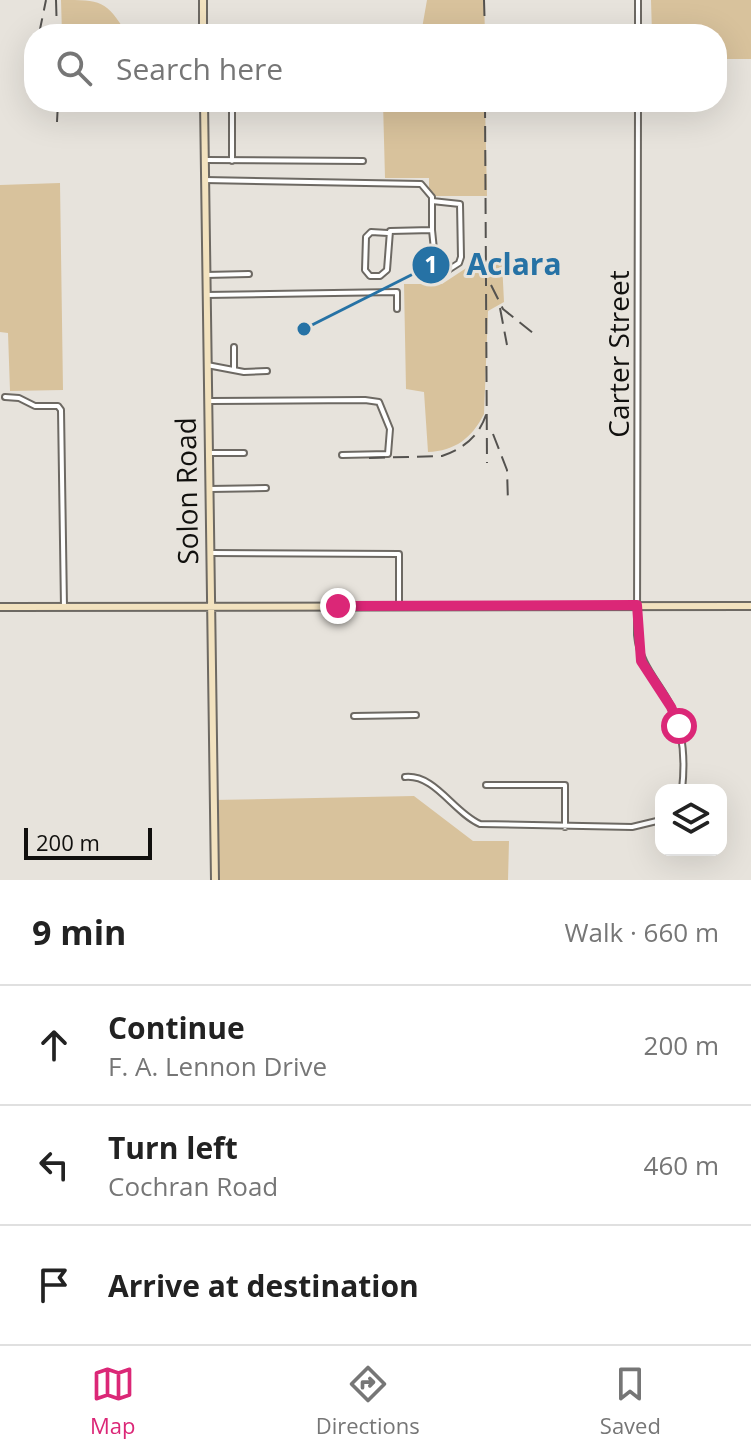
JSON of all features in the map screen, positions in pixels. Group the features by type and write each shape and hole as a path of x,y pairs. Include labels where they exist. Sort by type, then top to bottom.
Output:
{"street":[{"path":"203,0 203,24"},
{"path":"638,0 638,24"},
{"name":"Solon Road","path":"204,112 215,880"},
{"path":"232,112 232,161"},
{"name":"Carter Street","path":"638,112 637,605 641,661 671,707 681,734 682,784"},
{"path":"205,160 363,161"},
{"path":"205,180 421,184 432,201 436,269 445,272 459,263 461,257 460,204 432,201"},
{"path":"388,233 387,270 380,276 370,276 365,270 366,237 371,232 432,230"},
{"path":"206,275 249,274"},
{"path":"206,295 397,292 397,309"},
{"path":"234,347 234,370"},
{"path":"207,365 267,371"},
{"path":"5,397 61,410 64,607"},
{"path":"207,401 379,402 390,429 388,454 342,455"},
{"path":"208,453 244,453"},
{"path":"208,489 266,488"},
{"path":"209,553 399,554 399,606"},
{"path":"0,607 751,606"},
{"path":"354,716 416,715"},
{"path":"405,777 416,776 432,786 464,817 480,824 643,827 655,822"},
{"path":"486,785 565,785 565,827"}],"shaded area":[{"path":"61,0 101,4 120,24 62,24"},
{"path":"427,0 484,0 485,24 423,24"},
{"path":"651,0 751,0 751,59 727,59 727,24 652,24"},
{"path":"383,112 485,112 487,196 435,196 429,190 429,178 385,178"},
{"path":"60,183 63,390 10,391 8,333 0,332 0,185"},
{"path":"477,261 502,262 504,302 488,311 484,414 462,442 428,452 424,392 406,389 404,284 442,284"},
{"path":"414,796 473,841 509,841 508,880 215,880 213,800"}],"railway":[{"path":"41,24 46,0"},
{"path":"56,0 57,24"},
{"path":"484,0 485,24"},
{"path":"57,122 58,112"},
{"path":"485,112 487,463"},
{"path":"491,285 503,309 533,333"},
{"path":"500,308 507,345"},
{"path":"369,458 442,456 470,440 487,412"},
{"path":"493,434 507,470 508,502"}],"place":[{"name":"Aclara","path":"304,329"}],"route":[{"path":"338,606 637,605 641,661 667,699 679,726"}]}
